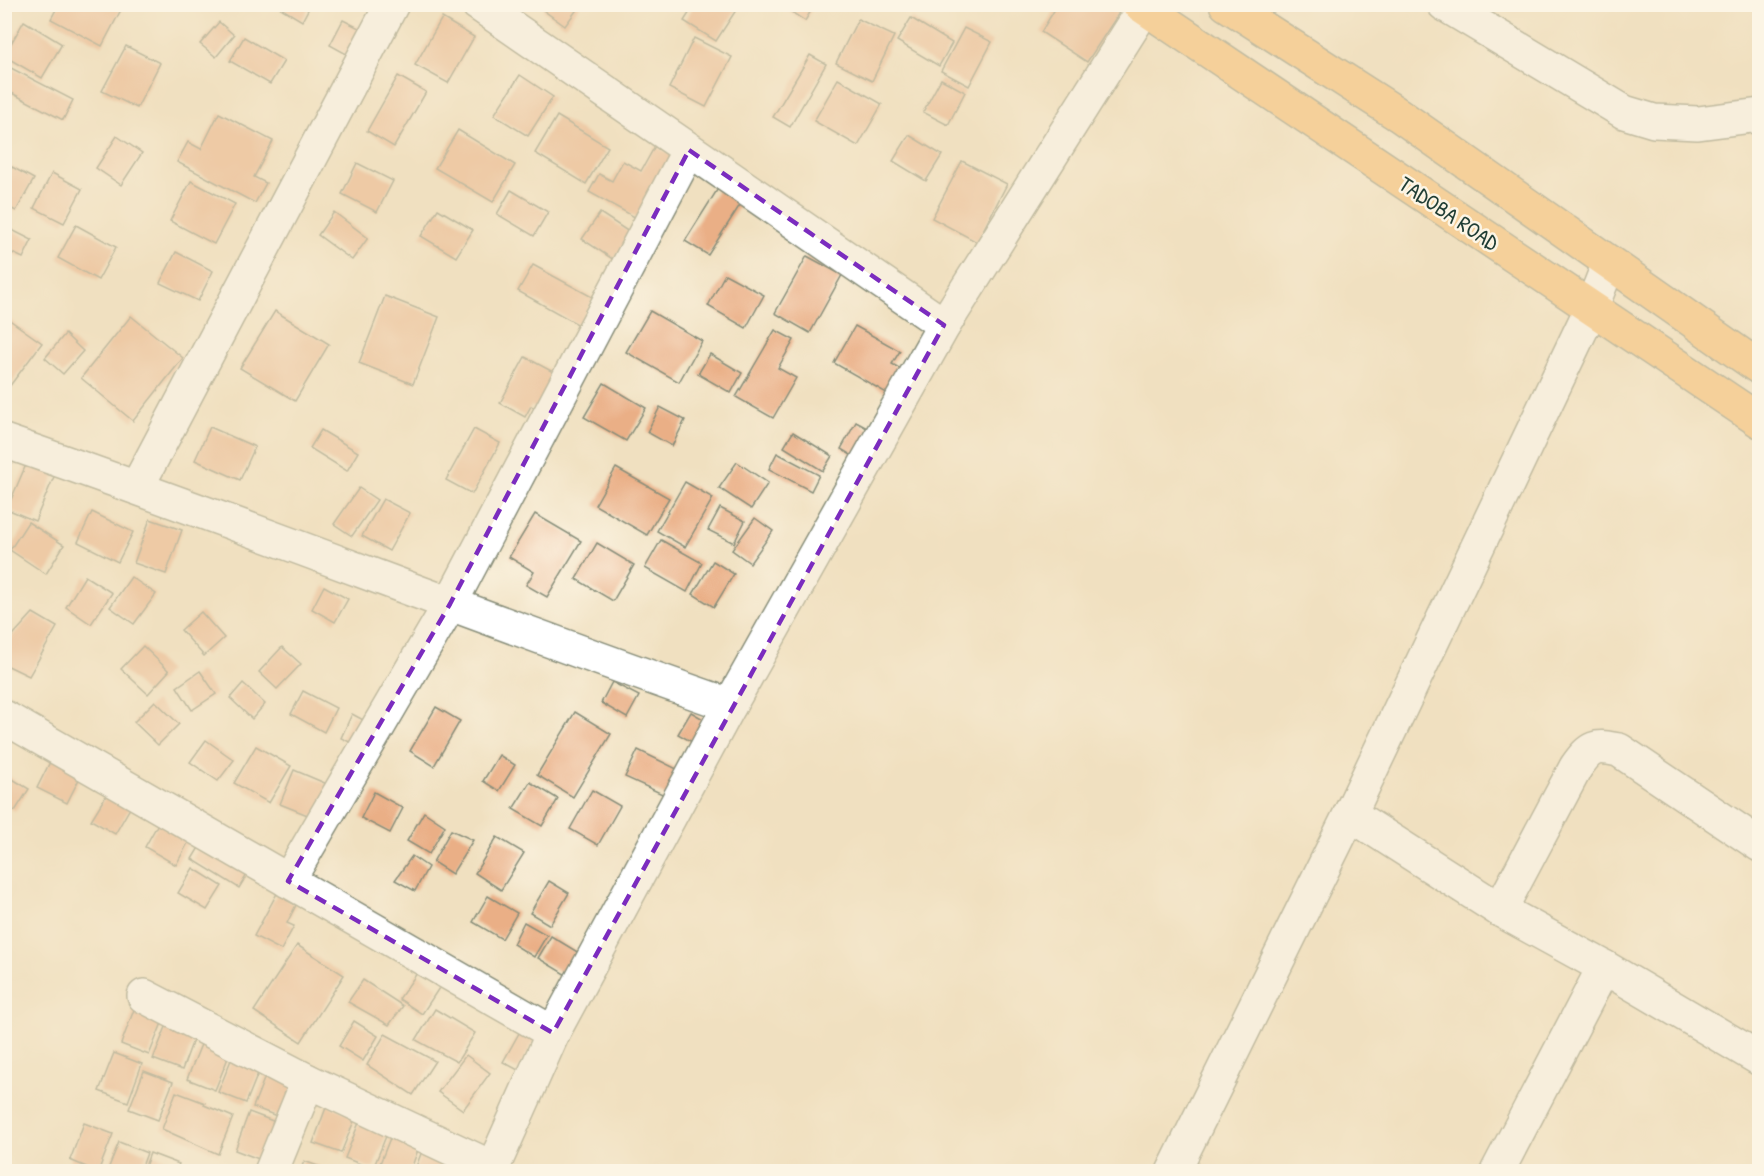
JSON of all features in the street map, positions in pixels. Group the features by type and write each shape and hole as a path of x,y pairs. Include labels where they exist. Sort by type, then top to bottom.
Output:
{"main road":[{"path":"1226,4 1399,115 1760,368"},
{"name":"TADOBA ROAD","path":"1144,6 1760,421"}],"street":[{"path":"137,487 392,4"},
{"path":"478,4 944,325"},
{"path":"1444,4 1624,112 1654,121 1698,123 1760,115"},
{"path":"144,996 308,1081 492,1170 553,1033 730,705 944,325 1144,6"},
{"path":"288,880 450,604 689,150"},
{"path":"1173,1172 1350,814 1591,309 1609,263"},
{"path":"4,441 137,487 564,648 730,705"},
{"path":"4,717 553,1033"},
{"path":"1500,910 1576,766 1593,748 1619,750 1760,845"},
{"path":"1350,814 1500,910 1604,967 1760,1059"},
{"path":"1497,1172 1604,967"},
{"path":"271,1172 308,1081"}],"highlighted area":[{"path":"689,150 944,325 553,1033 288,881 450,604"}],"building":[{"path":"59,4 124,4 102,46 51,19"},
{"path":"274,4 311,4 302,21"},
{"path":"547,4 581,4 565,26 543,10"},
{"path":"695,4 740,4 716,41 684,21"},
{"path":"779,4 815,4 805,21"},
{"path":"1058,4 1104,4 1119,13 1087,62 1041,32"},
{"path":"442,18 474,37 448,83 415,65"},
{"path":"911,18 952,43 939,66 897,41"},
{"path":"858,19 894,36 872,81 836,63"},
{"path":"343,20 363,30 350,56 330,45"},
{"path":"24,21 62,44 42,78 4,56"},
{"path":"219,22 234,35 216,57 200,44"},
{"path":"964,28 992,42 969,86 941,71"},
{"path":"244,37 284,61 270,84 230,61"},
{"path":"694,38 732,57 706,107 669,88"},
{"path":"126,46 160,63 137,108 102,91"},
{"path":"810,55 826,64 790,127 773,117"},
{"path":"9,67 73,100 63,120 4,89 4,76"},
{"path":"520,75 553,97 528,136 494,115"},
{"path":"398,76 426,92 394,147 367,131"},
{"path":"838,79 882,104 858,146 814,121"},
{"path":"941,79 965,92 948,125 923,112"},
{"path":"219,113 273,141 254,177 266,183 255,203 177,162 188,142 201,149"},
{"path":"557,116 608,147 586,184 535,153"},
{"path":"458,130 515,165 493,202 435,168"},
{"path":"909,135 942,155 926,181 893,161"},
{"path":"117,136 142,153 121,185 96,168"},
{"path":"655,146 675,157 640,220 589,192 599,174 612,181 623,161 641,171"},
{"path":"962,161 1007,184 977,242 932,218"},
{"path":"357,163 393,181 377,212 342,194"},
{"path":"12,167 34,179 16,211 4,205 4,181"},
{"path":"52,173 82,189 64,223 34,208"},
{"path":"724,179 747,194 708,255 685,241"},
{"path":"191,181 235,204 214,244 170,221"},
{"path":"511,190 548,212 534,236 497,214"},
{"path":"438,209 473,230 456,257 421,236"},
{"path":"334,212 368,238 352,260 318,235"},
{"path":"600,213 632,234 614,260 582,239"},
{"path":"76,225 116,247 98,280 58,258"},
{"path":"4,226 32,240 23,258 4,249"},
{"path":"176,252 213,271 198,301 160,283"},
{"path":"807,256 842,275 810,333 775,313"},
{"path":"533,265 594,298 579,325 518,291"},
{"path":"725,274 764,295 746,328 708,306"},
{"path":"385,296 439,317 413,384 359,363"},
{"path":"275,311 329,344 295,401 240,368"},
{"path":"650,311 702,341 679,382 626,352"},
{"path":"4,316 42,343 6,391 4,390"},
{"path":"131,316 183,358 133,421 81,378"},
{"path":"855,326 900,351 892,364 903,370 890,395 834,363"},
{"path":"775,330 794,340 778,368 796,378 773,418 736,397"},
{"path":"65,334 83,351 63,374 45,358"},
{"path":"710,354 742,373 731,393 698,374"},
{"path":"525,357 557,374 538,409 531,406 525,417 500,403"},
{"path":"604,383 646,408 626,441 584,417"},
{"path":"660,407 685,420 672,446 647,432"},
{"path":"856,422 880,435 864,463 841,449"},
{"path":"210,427 255,447 240,480 195,460"},
{"path":"474,429 500,443 472,494 446,480"},
{"path":"321,430 358,452 347,471 310,448"},
{"path":"793,432 832,456 823,471 784,447"},
{"path":"777,453 819,475 811,491 769,469"},
{"path":"28,460 56,472 35,521 7,509"},
{"path":"737,462 768,483 751,509 719,488"},
{"path":"616,468 669,498 647,535 595,505"},
{"path":"685,482 713,498 685,547 657,531"},
{"path":"359,488 377,500 352,536 334,524"},
{"path":"383,499 410,513 389,551 362,536"},
{"path":"720,508 745,521 734,543 708,530"},
{"path":"92,512 133,532 118,562 78,542"},
{"path":"535,514 581,541 547,597 526,585 534,572 509,557"},
{"path":"755,518 773,531 750,563 732,550"},
{"path":"150,519 182,530 166,574 134,563"},
{"path":"28,522 64,545 46,574 10,550"},
{"path":"661,540 702,563 687,592 645,568"},
{"path":"597,543 634,565 613,601 576,579"},
{"path":"713,561 734,574 714,607 693,594"},
{"path":"85,576 112,593 91,624 66,607"},
{"path":"131,577 156,594 134,624 110,607"},
{"path":"324,586 348,599 335,622 312,609"},
{"path":"201,612 224,638 204,656 181,630"},
{"path":"33,613 57,627 29,676 4,664 4,645"},
{"path":"143,646 169,671 148,694 121,669"},
{"path":"282,647 301,664 277,689 259,672"},
{"path":"200,671 216,694 192,710 177,687"},
{"path":"612,682 639,696 627,718 601,703"},
{"path":"243,683 265,704 252,719 230,698"},
{"path":"303,691 336,708 324,732 291,714"},
{"path":"155,701 179,724 158,745 134,722"},
{"path":"436,707 460,721 434,766 410,751"},
{"path":"575,712 611,734 573,797 537,775"},
{"path":"691,712 712,724 699,746 678,734"},
{"path":"352,714 369,723 358,746 341,738"},
{"path":"206,740 234,760 218,781 190,762"},
{"path":"256,746 291,766 269,803 234,783"},
{"path":"638,750 683,772 671,798 625,777"},
{"path":"54,754 84,769 67,803 37,788"},
{"path":"499,755 515,765 499,791 483,781"},
{"path":"294,770 334,787 320,820 280,804"},
{"path":"6,775 29,789 15,811 4,805"},
{"path":"530,782 558,799 542,826 513,809"},
{"path":"592,790 620,806 598,845 570,829"},
{"path":"374,792 403,808 390,833 361,818"},
{"path":"107,794 130,808 115,834 91,820"},
{"path":"424,812 445,826 429,854 407,841"},
{"path":"164,813 195,830 176,865 145,847"},
{"path":"451,830 473,840 452,874 433,862"},
{"path":"206,836 253,865 239,888 192,859"},
{"path":"497,837 524,853 501,890 475,873"},
{"path":"412,856 428,867 415,891 395,880"},
{"path":"193,868 222,886 207,910 178,893"},
{"path":"549,881 569,893 550,925 530,913"},
{"path":"281,886 291,891 286,900 296,905 287,923 294,926 281,950 254,936"},
{"path":"488,896 517,913 502,939 473,922"},
{"path":"524,922 547,935 534,957 513,944"},
{"path":"551,936 589,959 576,981 538,958"},
{"path":"297,945 344,975 301,1042 254,1011"},
{"path":"417,973 439,988 422,1014 399,999"},
{"path":"363,980 403,1006 389,1025 348,1002"},
{"path":"135,1007 164,1018 149,1055 121,1044"},
{"path":"435,1009 475,1033 457,1062 416,1040"},
{"path":"354,1021 378,1036 363,1061 339,1046"},
{"path":"168,1022 196,1032 182,1070 153,1059"},
{"path":"523,1026 538,1034 518,1070 503,1062"},
{"path":"385,1034 435,1061 413,1095 367,1065"},
{"path":"202,1042 230,1053 215,1090 187,1079"},
{"path":"114,1053 142,1064 128,1102 99,1091"},
{"path":"233,1055 261,1066 246,1103 218,1092"},
{"path":"466,1055 490,1073 463,1110 438,1092"},
{"path":"268,1069 296,1080 282,1118 253,1107"},
{"path":"144,1071 173,1082 158,1120 129,1109"},
{"path":"176,1092 233,1117 218,1154 162,1129"},
{"path":"327,1105 356,1116 341,1153 313,1143"},
{"path":"249,1112 278,1123 264,1161 235,1150"},
{"path":"360,1120 388,1131 373,1169 345,1158"},
{"path":"84,1123 113,1134 98,1172 70,1160"},
{"path":"392,1133 420,1144 410,1172 377,1171"},
{"path":"119,1142 147,1153 140,1172 107,1172"},
{"path":"424,1146 453,1157 447,1172 414,1172"},
{"path":"150,1153 179,1164 176,1172 143,1172"},
{"path":"304,1161 332,1171 332,1172 300,1172"}]}
